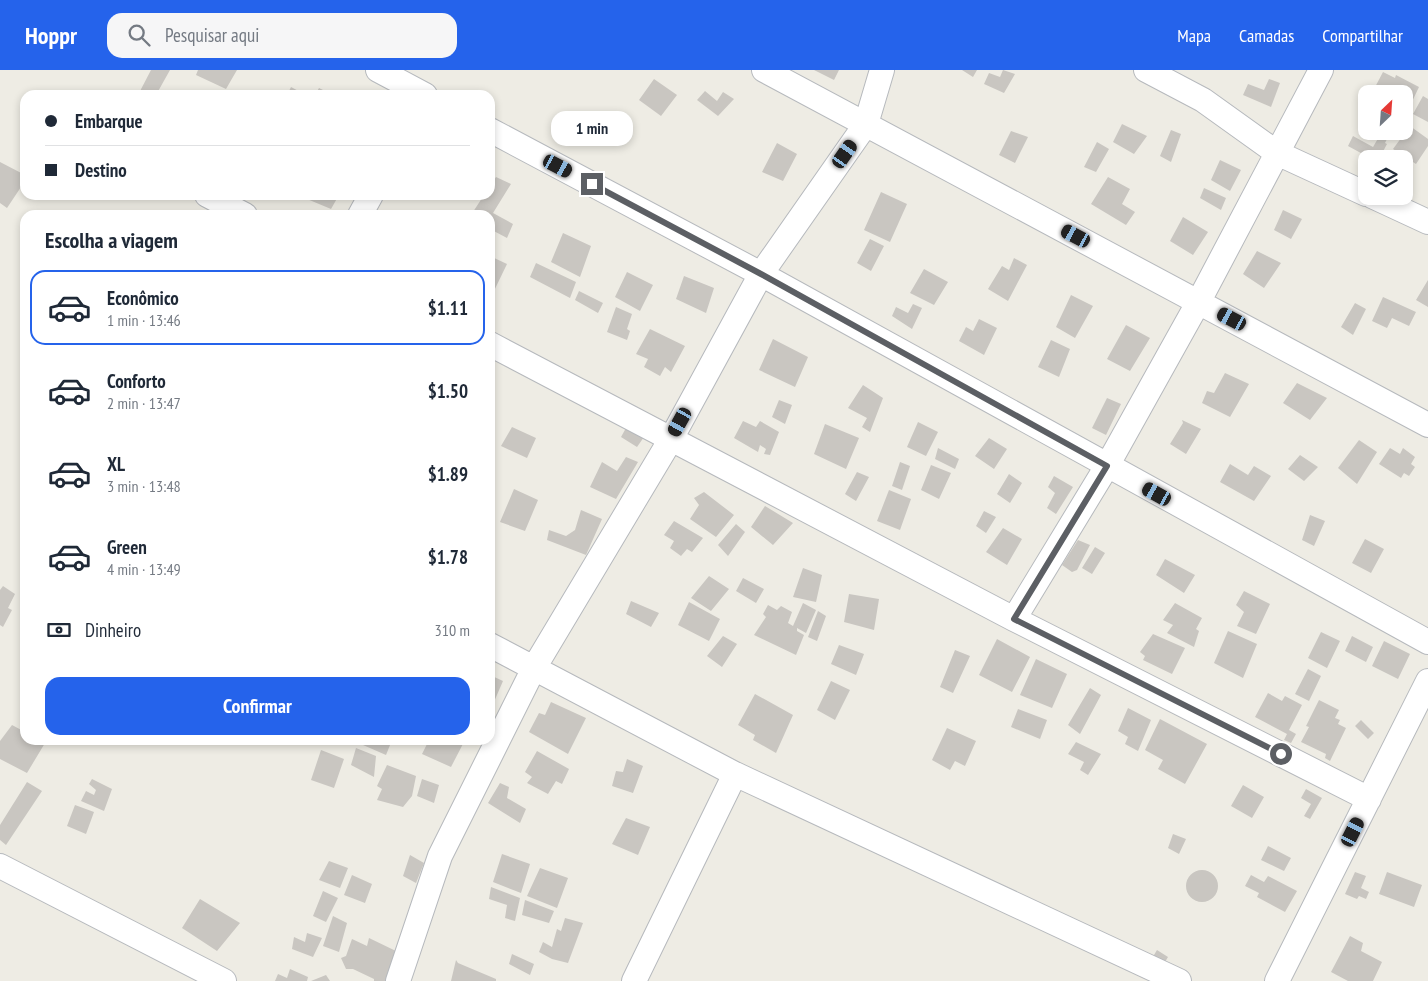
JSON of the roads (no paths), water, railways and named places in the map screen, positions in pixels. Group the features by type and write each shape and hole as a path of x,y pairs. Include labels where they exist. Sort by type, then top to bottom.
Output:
{"street":[{"path":"378,70 416,90"},
{"path":"764,70 1428,425"},
{"path":"398,981 440,856 534,668 671,438 761,274 866,124 882,70"},
{"path":"1146,70 1176,77 1203,100 1277,153 1358,190"},
{"path":"1014,619 1107,466 1199,301 1321,70"},
{"path":"495,133 761,274 1428,642"},
{"path":"216,200 236,210"},
{"path":"1391,205 1428,222"},
{"path":"495,347 1014,619 1370,799"},
{"path":"495,648 735,774 1179,981"},
{"path":"1277,981 1428,681"},
{"path":"634,981 735,774"},
{"path":"0,866 224,981"}]}
